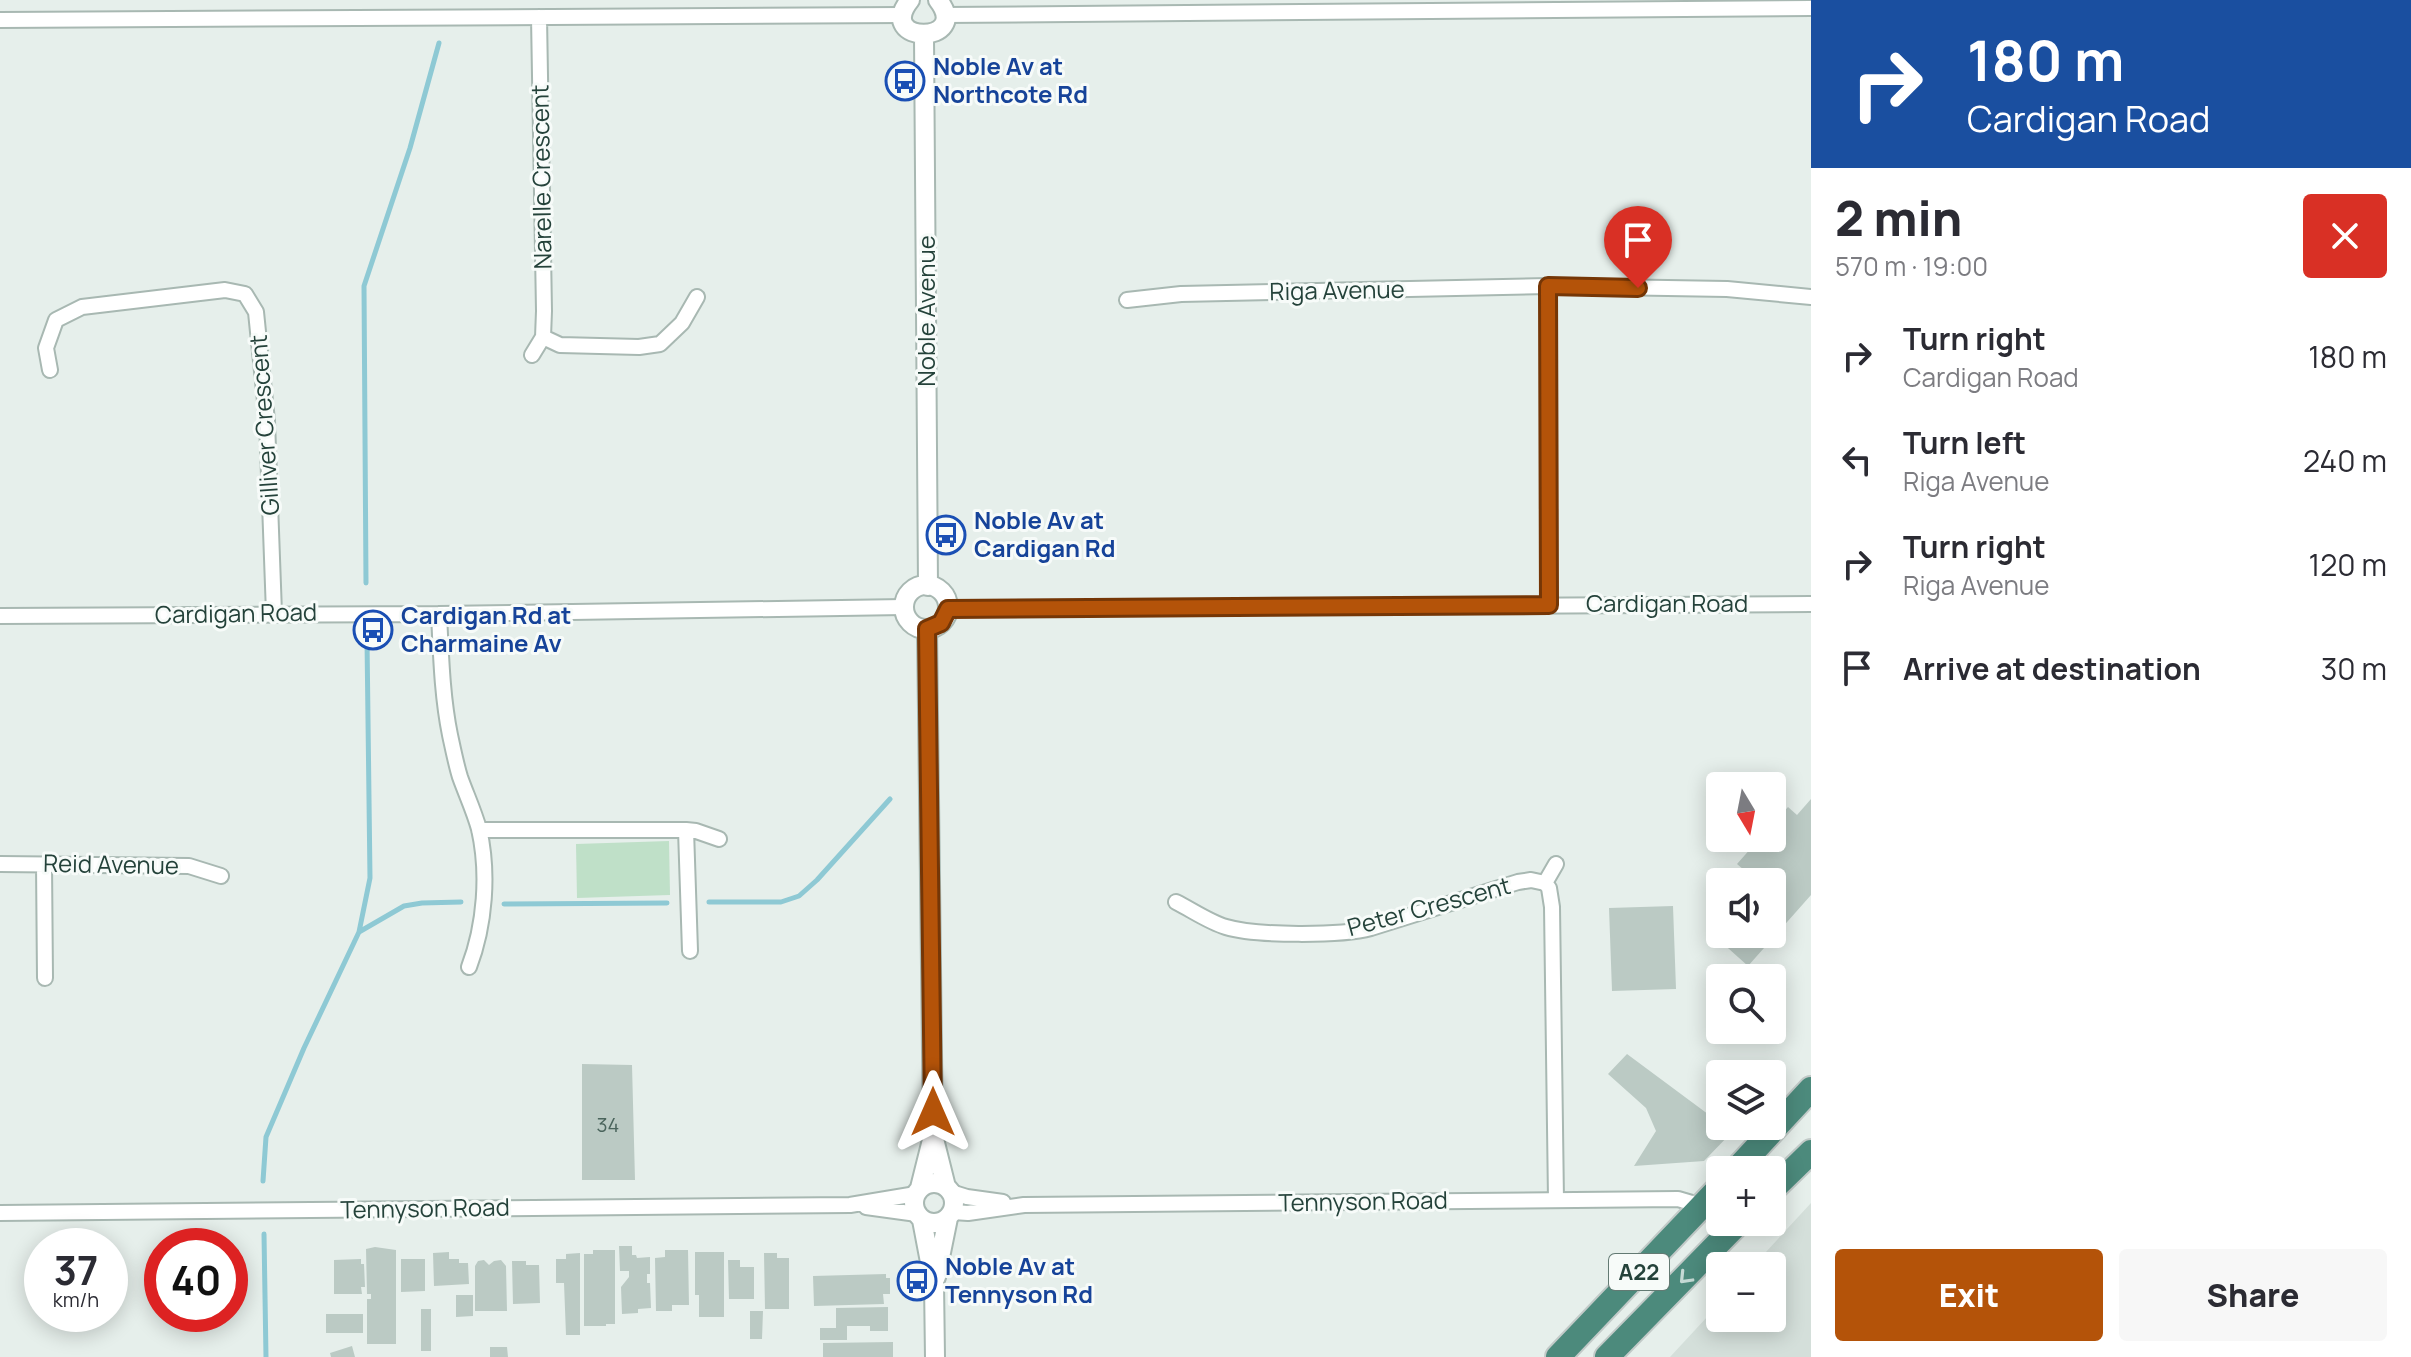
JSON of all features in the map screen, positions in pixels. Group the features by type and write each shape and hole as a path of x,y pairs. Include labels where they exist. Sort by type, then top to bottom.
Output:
{"highway":[{"path":"1749,1156 1811,1089"},
{"path":"1786,1176 1811,1152"},
{"name":"A22","path":"1558,1357 1706,1202"},
{"name":"A22","path":"1607,1357 1725,1236"}],"street":[{"path":"0,20 539,17 906,7 907,28 924,36 936,32 944,21 941,8 1811,8"},
{"name":"Narelle Crescent","path":"539,17 543,337"},
{"name":"Noble Avenue","path":"924,36 928,586"},
{"path":"1548,286 1549,605"},
{"name":"Riga Avenue","path":"1127,300 1181,294 1548,286 1727,289 1811,297"},
{"name":"Gilliver Crescent","path":"50,370 46,348 56,320 82,307 225,290 245,294 256,312 267,421 274,613"},
{"path":"532,355 543,337 560,345 639,347 660,344 682,323 697,297"},
{"path":"928,586 943,593 948,609 941,623 927,629 911,623 904,607 912,591 928,586"},
{"name":"Cardigan Road","path":"948,609 1811,604"},
{"name":"Cardigan Road","path":"0,616 904,607"},
{"path":"439,614 444,696 450,734 460,776 479,830 483,862 482,911 477,945 469,967"},
{"path":"927,629 933,1136 914,1208 919,1217 934,1283 935,1357"},
{"path":"479,830 686,830 719,839"},
{"path":"686,830 690,951"},
{"name":"Reid Avenue","path":"0,864 189,866 221,876"},
{"path":"44,864 45,978"},
{"name":"Peter Crescent","path":"1545,883 1556,864"},
{"name":"Peter Crescent","path":"1176,902 1222,926 1242,931 1345,933 1371,928 1518,882 1531,880 1545,883 1549,888 1552,907 1556,1200"},
{"path":"933,1136 954,1198 934,1283"},
{"path":"918,1191 933,1183 949,1189"},
{"name":"Tennyson Road","path":"949,1189 967,1197 1024,1205"},
{"name":"Tennyson Road","path":"850,1205 918,1191"},
{"name":"Tennyson Road","path":"950,1215 1024,1205 1678,1199 1702,1206"},
{"name":"Tennyson Road","path":"0,1213 850,1205 919,1217"},
{"path":"919,1217 935,1224 950,1215"}],"shaded area":[{"path":"1811,1203 1811,1357 1670,1357 1706,1318 1706,1332 1786,1332 1786,1252 1766,1252 1781,1236 1786,1236 1786,1230"}],"green space":[{"path":"669,841 670,895 577,898 576,844"}],"building":[{"path":"1811,799 1811,895 1786,923 1786,868 1742,868 1737,864 1748,852 1786,852 1786,809 1788,807 1797,815"},
{"path":"1673,906 1676,989 1612,991 1609,908"},
{"path":"1728,948 1764,948 1750,964"},
{"path":"1627,1054 1706,1113 1706,1140 1724,1140 1704,1161 1634,1166 1656,1131 1646,1108 1608,1074"},
{"path":"582,1064 632,1065 635,1180 582,1180"},
{"path":"619,1246 632,1246 632,1255 637,1258 650,1257 647,1283 650,1283 651,1308 622,1314 621,1287 629,1277 629,1271 620,1271"},
{"path":"366,1249 396,1250 396,1344 367,1344 367,1299 371,1299 371,1294 367,1294"},
{"path":"593,1250 615,1250 615,1324 584,1326 584,1254 593,1254"},
{"path":"665,1250 688,1250 689,1305 672,1305 672,1311 656,1311 655,1258 665,1257"},
{"path":"449,1252 449,1259 468,1263 469,1284 434,1286 433,1253"},
{"path":"695,1252 724,1252 724,1317 699,1317 699,1295 695,1295"},
{"path":"580,1253 580,1335 566,1335 564,1283 556,1283 556,1259 566,1259 566,1254"},
{"path":"764,1253 777,1253 777,1258 789,1258 789,1309 765,1309"},
{"path":"361,1259 365,1287 361,1287 362,1294 334,1294 334,1260"},
{"path":"401,1259 425,1259 425,1291 401,1292"},
{"path":"484,1260 489,1265 501,1260 506,1266 507,1311 475,1311 475,1266 478,1261"},
{"path":"728,1260 740,1260 740,1267 754,1267 754,1299 729,1299"},
{"path":"512,1261 539,1265 540,1303 513,1304"},
{"path":"886,1274 886,1278 890,1278 890,1294 883,1294 884,1304 814,1306 813,1276"},
{"path":"456,1295 473,1295 473,1316 456,1317"},
{"path":"888,1307 888,1331 870,1331 870,1326 847,1326 847,1340 820,1340 820,1328 836,1328 836,1308"},
{"path":"421,1309 431,1309 431,1351 421,1351"},
{"path":"750,1311 763,1311 762,1339 750,1339"},
{"path":"326,1314 363,1314 363,1333 326,1333"},
{"path":"893,1342 893,1357 823,1357 823,1343"},
{"path":"352,1346 355,1357 331,1357 330,1353"},
{"path":"490,1347 507,1347 508,1357 490,1357"}],"waterway":[{"path":"366,583 364,286 410,148 439,43"},
{"path":"263,1181 266,1137 359,932 370,878 367,640"},
{"path":"709,902 781,902 799,896 890,799"},
{"path":"359,932 404,906 461,902"},
{"path":"504,904 667,903"},
{"path":"264,1234 266,1357"}],"place":[{"name":"Noble Av at Northcote Rd","path":"905,81"},
{"name":"Noble Av at Cardigan Rd","path":"946,535"},
{"name":"Cardigan Rd at Charmaine Av","path":"373,630"},
{"name":"Noble Av at Tennyson Rd","path":"917,1281"}],"route":[{"path":"933,1112 927,629 941,623 948,609 1549,605 1548,286 1638,288"}]}
